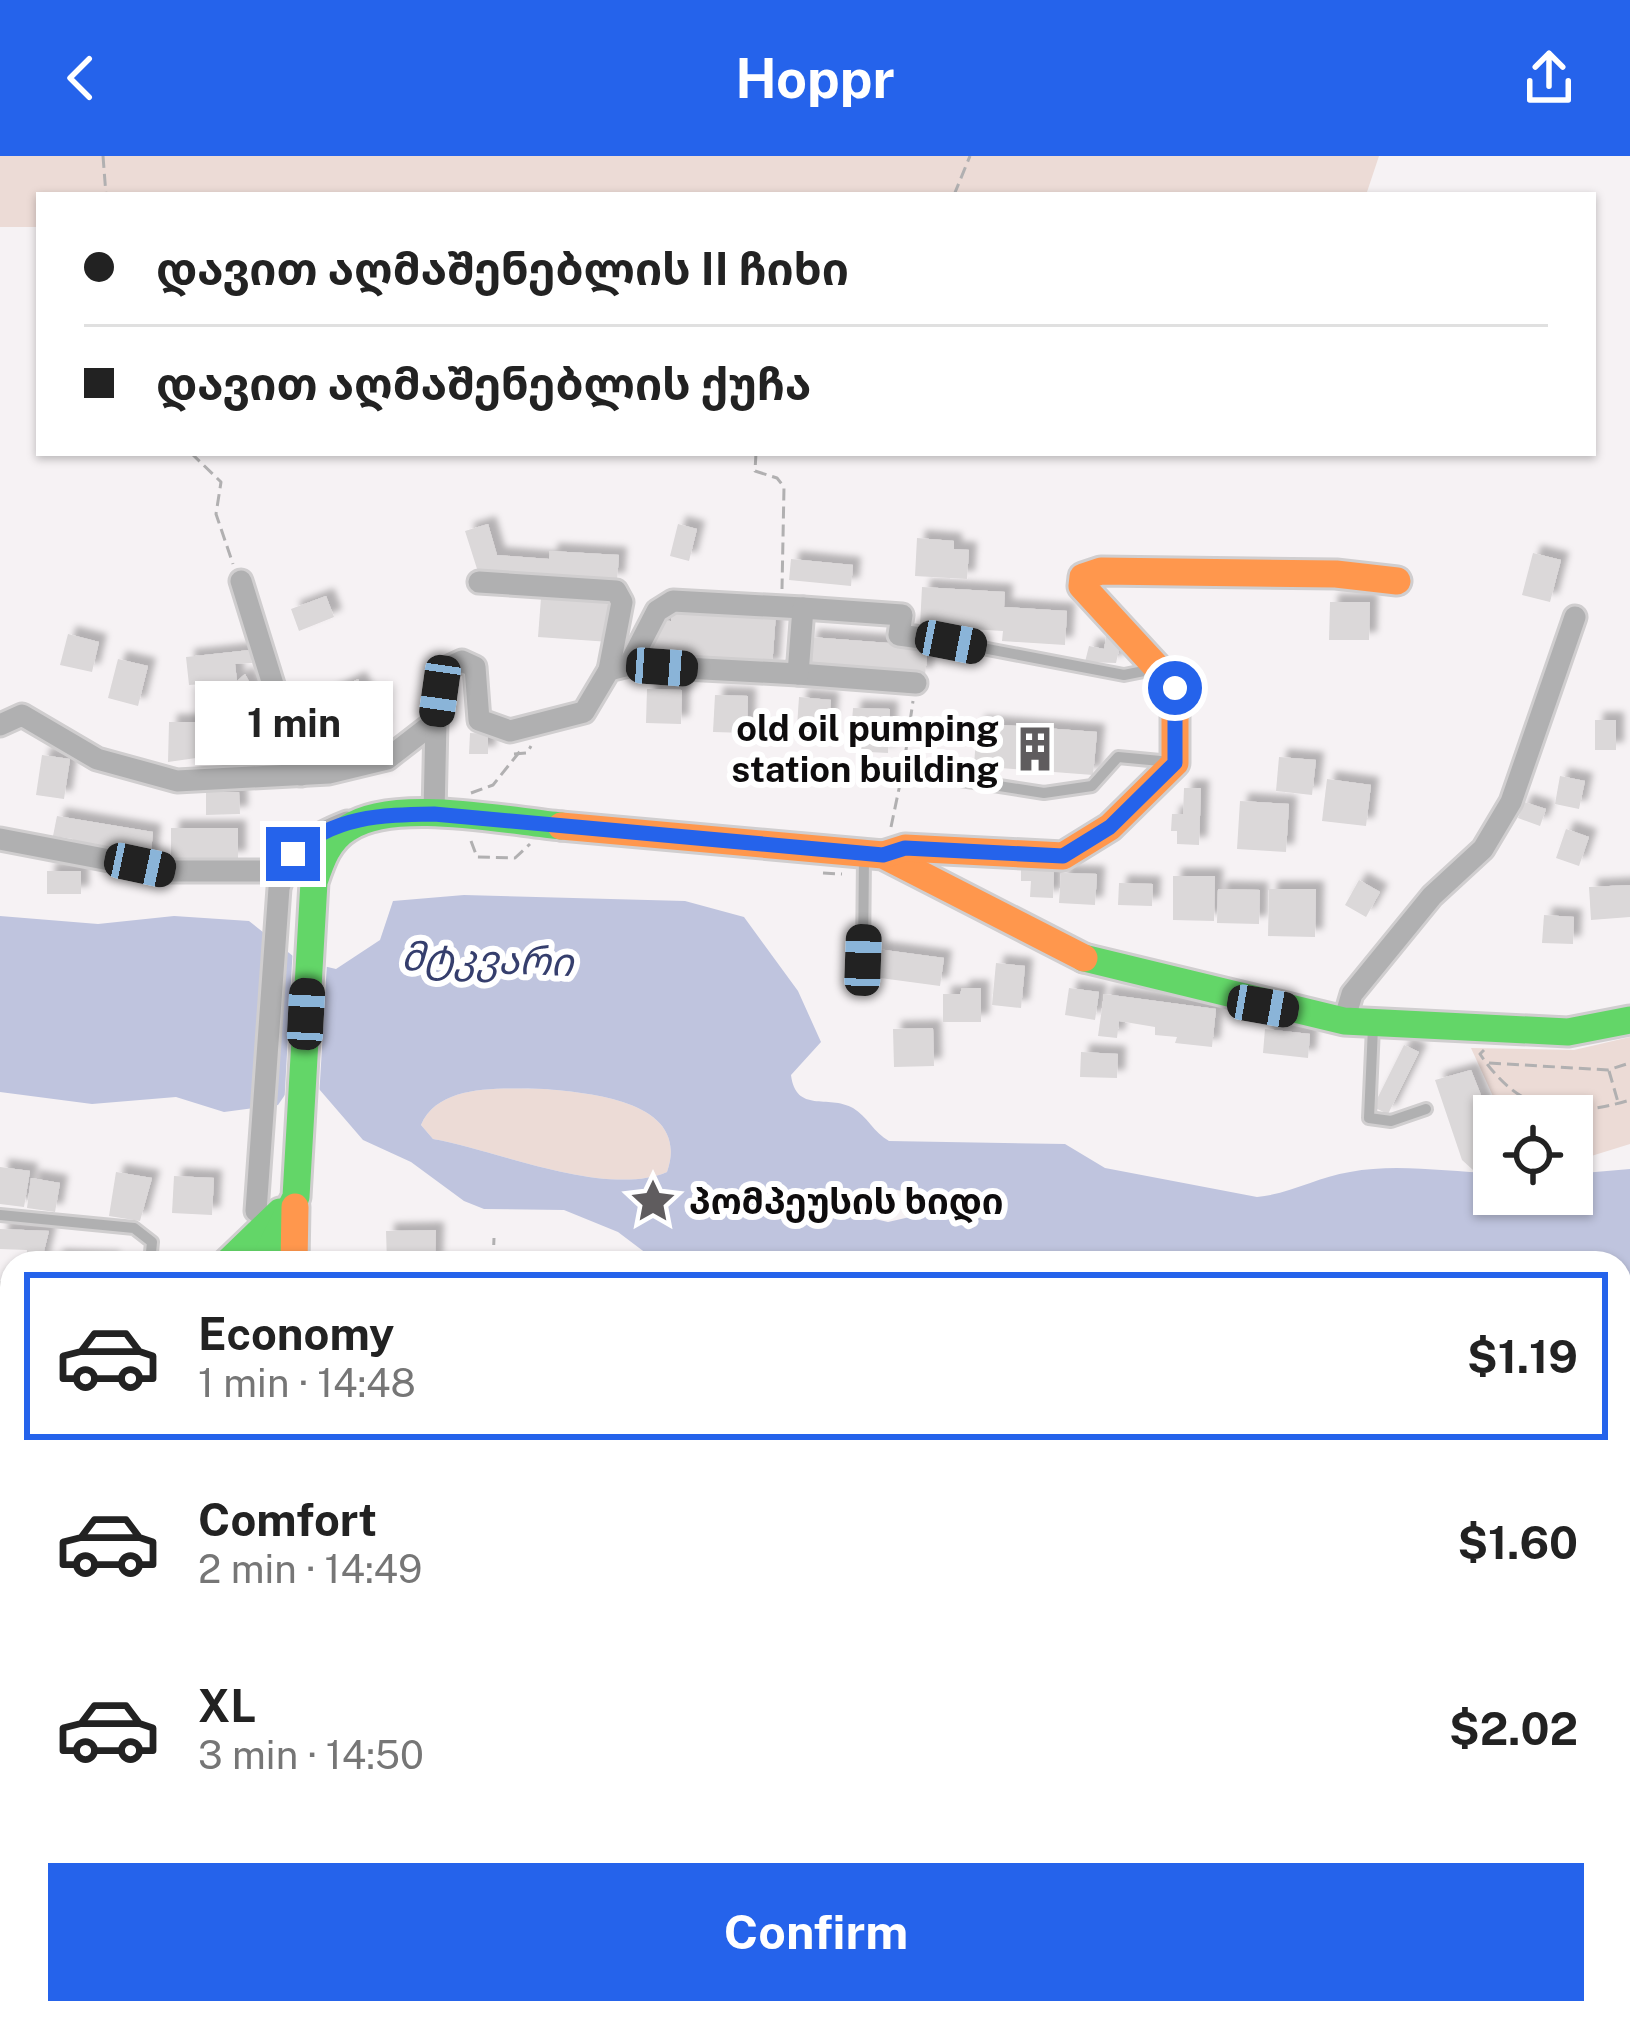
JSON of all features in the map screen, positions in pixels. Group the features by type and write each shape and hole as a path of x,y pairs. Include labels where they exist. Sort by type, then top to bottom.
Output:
{"main road":[{"path":"294,1251 313,890 328,846 359,818 434,810 878,850 1063,856 1110,827 1175,763 1175,688 1082,586 1083,577 1101,571 1244,571 1396,581"},
{"path":"878,850 1094,964 1243,1002 1366,1023 1484,1036 1568,1032 1630,1020"},
{"path":"238,1251 297,1188"},
{"path":"268,1251 297,1188"}],"street":[{"path":"479,582 616,591 622,602 619,668"},
{"path":"242,586 301,775"},
{"path":"434,810 436,721 447,668 462,661 475,667 479,720 510,730 542,726 584,712 657,611 674,601 902,615 899,635 951,642"},
{"path":"798,674 803,608"},
{"path":"1366,1023 1352,994 1432,896 1483,849 1511,802 1575,617"},
{"path":"619,668 916,683"},
{"path":"0,724 22,715 98,759 177,781 301,775 387,759 436,721"},
{"path":"256,1211 282,879 313,835 359,818"},
{"path":"0,825 21,833 29,844"},
{"path":"0,839 167,871 282,879"}],"lane":[{"path":"951,642 1124,675 1159,668"},
{"path":"903,771 1044,793 1092,786 1118,757 1175,763"},
{"path":"863,960 878,850"},
{"path":"1366,1023 1369,1118 1390,1121 1426,1109"},
{"path":"0,1215 134,1228 152,1242 151,1251"}],"path":[{"path":"103,156 106,192"},
{"path":"955,192 970,156"},
{"path":"193,456 221,482 216,514 229,539 237,591 242,586"},
{"path":"756,456 755,471 777,478 784,487 784,598 803,608"},
{"path":"878,850 903,771 916,683"},
{"path":"434,810 493,784 542,726"},
{"path":"516,754 526,753"},
{"path":"468,834 478,856 515,858 538,836"},
{"path":"1484,1036 1480,1054 1504,1090 1556,1110 1630,1100"},
{"path":"1486,1063 1608,1070 1630,1063"},
{"path":"1608,1070 1618,1104"},
{"path":"493,1251 494,1238"}],"shaded area":[{"path":"0,156 1379,156 1367,192 36,192 36,227 0,227"},
{"path":"1630,1037 1630,1144 1593,1155 1593,1095 1492,1095 1471,1048 1574,1050"},
{"path":"544,1089 610,1098 651,1116 665,1130 671,1148 667,1172 642,1178 583,1176 433,1139 421,1125 442,1101 458,1095"}],"water":[{"name":"მტკვარი","path":"464,895 685,901 744,917 798,991 821,1042 791,1075 799,1095 853,1108 889,1141 1065,1144 1105,1168 1257,1197 1368,1169 1473,1172 1473,1215 1593,1215 1593,1172 1630,1169 1630,1251 643,1251 618,1232 564,1210 484,1209 464,1201 411,1162 363,1140 319,1089 289,1089 278,1105 224,1112 176,1097 92,1104 0,1092 0,916 98,924 174,916 249,921 298,960 336,969 380,940 393,901","holes":["544,1089 610,1098 651,1116 665,1130 671,1148 667,1172 642,1178 583,1176 433,1139 421,1125 442,1101 475,1091","882,1187 912,1193 917,1208 914,1216 888,1222 849,1213 844,1204 855,1190"]}],"pier":[{"path":"293,945 302,955 327,963 319,1098 292,1095 284,1108"}],"building":[{"path":"488,524 497,555 549,559 550,551 619,555 617,581 478,572 465,531"},
{"path":"678,524 697,529 689,561 670,556"},
{"path":"917,538 954,541 954,549 969,550 967,579 915,576"},
{"path":"1533,553 1561,560 1550,602 1522,595"},
{"path":"791,559 853,565 851,586 789,580"},
{"path":"922,587 1005,592 1004,607 1067,611 1065,645 1002,641 1003,631 920,626"},
{"path":"326,596 334,617 299,631 291,609"},
{"path":"541,598 613,603 610,642 538,637"},
{"path":"1330,602 1370,602 1369,640 1329,640"},
{"path":"681,607 776,613 772,668 744,666 745,659 652,653 654,620 671,621 671,611 681,612"},
{"path":"1107,633 1122,636 1116,663 1085,662 1089,646 1104,649"},
{"path":"68,634 99,642 92,672 60,665"},
{"path":"810,637 928,646 925,676 805,667"},
{"path":"250,650 252,663 235,664 237,681 245,674 259,700 235,716 215,683 189,685 186,657"},
{"path":"118,659 148,666 138,706 108,698"},
{"path":"358,679 382,726 360,737 354,726 305,750 287,714"},
{"path":"647,689 682,690 681,724 646,723"},
{"path":"715,695 748,696 747,733 713,732"},
{"path":"799,697 831,700 827,745 796,742"},
{"path":"853,708 890,709 888,753 850,751"},
{"path":"1595,720 1616,720 1616,750 1595,750"},
{"path":"169,722 210,722 210,756 168,762"},
{"name":"old oil pumping station building","path":"977,723 1097,732 1093,775 974,766"},
{"path":"470,733 488,734 488,754 469,754"},
{"path":"42,755 70,759 64,799 36,795"},
{"path":"1279,757 1316,760 1312,795 1276,791"},
{"path":"1560,776 1585,781 1579,809 1555,804"},
{"path":"1327,779 1371,785 1366,826 1322,821"},
{"path":"1184,788 1201,788 1199,845 1177,844 1177,831 1171,831 1172,814 1183,814"},
{"path":"206,792 239,792 240,814 206,815"},
{"path":"1240,801 1289,804 1286,852 1237,849"},
{"path":"1524,802 1546,809 1540,826 1518,818"},
{"path":"57,816 153,832 150,861 123,857 124,847 117,846 116,855 72,847 73,839 53,836"},
{"path":"171,828 238,828 238,859 171,858"},
{"path":"1566,829 1589,837 1579,866 1556,858"},
{"path":"1021,870 1054,871 1053,898 1030,897 1031,881 1021,881"},
{"path":"47,871 81,871 81,894 47,894"},
{"path":"1061,873 1097,874 1095,905 1059,903"},
{"path":"1173,876 1215,876 1214,921 1173,920"},
{"path":"1359,880 1380,892 1366,917 1345,905"},
{"path":"1119,883 1153,884 1152,906 1118,905"},
{"path":"1630,885 1630,917 1591,920 1589,887"},
{"path":"1218,889 1260,890 1259,924 1217,923"},
{"path":"1269,889 1316,889 1315,937 1268,936"},
{"path":"1544,915 1574,917 1573,944 1542,943"},
{"path":"877,949 944,958 940,986 873,977"},
{"path":"996,963 1025,966 1021,1008 992,1005"},
{"path":"962,988 981,988 981,1022 943,1022 943,994 960,994"},
{"path":"1069,988 1099,992 1095,1020 1065,1015"},
{"path":"1104,994 1216,1009 1212,1047 1175,1043 1177,1037 1155,1035 1155,1027 1119,1021 1117,1038 1098,1036"},
{"path":"933,1028 934,1066 894,1067 893,1029"},
{"path":"1265,1029 1310,1034 1308,1058 1263,1053"},
{"path":"1404,1045 1419,1052 1388,1114 1373,1107"},
{"path":"1081,1052 1118,1054 1117,1078 1080,1077"},
{"path":"1471,1070 1481,1095 1473,1095 1473,1170 1462,1160 1435,1080"},
{"path":"0,1167 30,1171 24,1207 0,1204"},
{"path":"116,1172 152,1178 140,1221 109,1216"},
{"path":"174,1176 214,1178 212,1215 172,1213"},
{"path":"31,1178 60,1183 55,1212 27,1208"},
{"path":"0,1229 49,1231 44,1251 0,1249"},
{"path":"436,1230 435,1251 387,1251 386,1231"}],"traffic: fast":[{"path":"269,1251 296,1197 314,882 330,845 348,828 393,814 452,814 561,826"},
{"path":"1084,958 1344,1021 1568,1032 1630,1020"},
{"path":"239,1251 280,1212"}],"traffic: slow":[{"path":"883,855 905,848 1063,856 1110,827 1175,763 1175,687 1082,586 1083,577 1101,571 1336,574 1397,581"},
{"path":"561,826 883,855 1084,958"},
{"path":"294,1251 295,1207"}],"place":[{"name":"old oil pumping station building","path":"1035,749"},
{"name":"პომპეუსის ხიდი","path":"653,1201"}],"route":[{"path":"293,854 313,835 359,818 434,814 883,855 905,848 1063,856 1110,827 1175,763 1175,688"}]}
